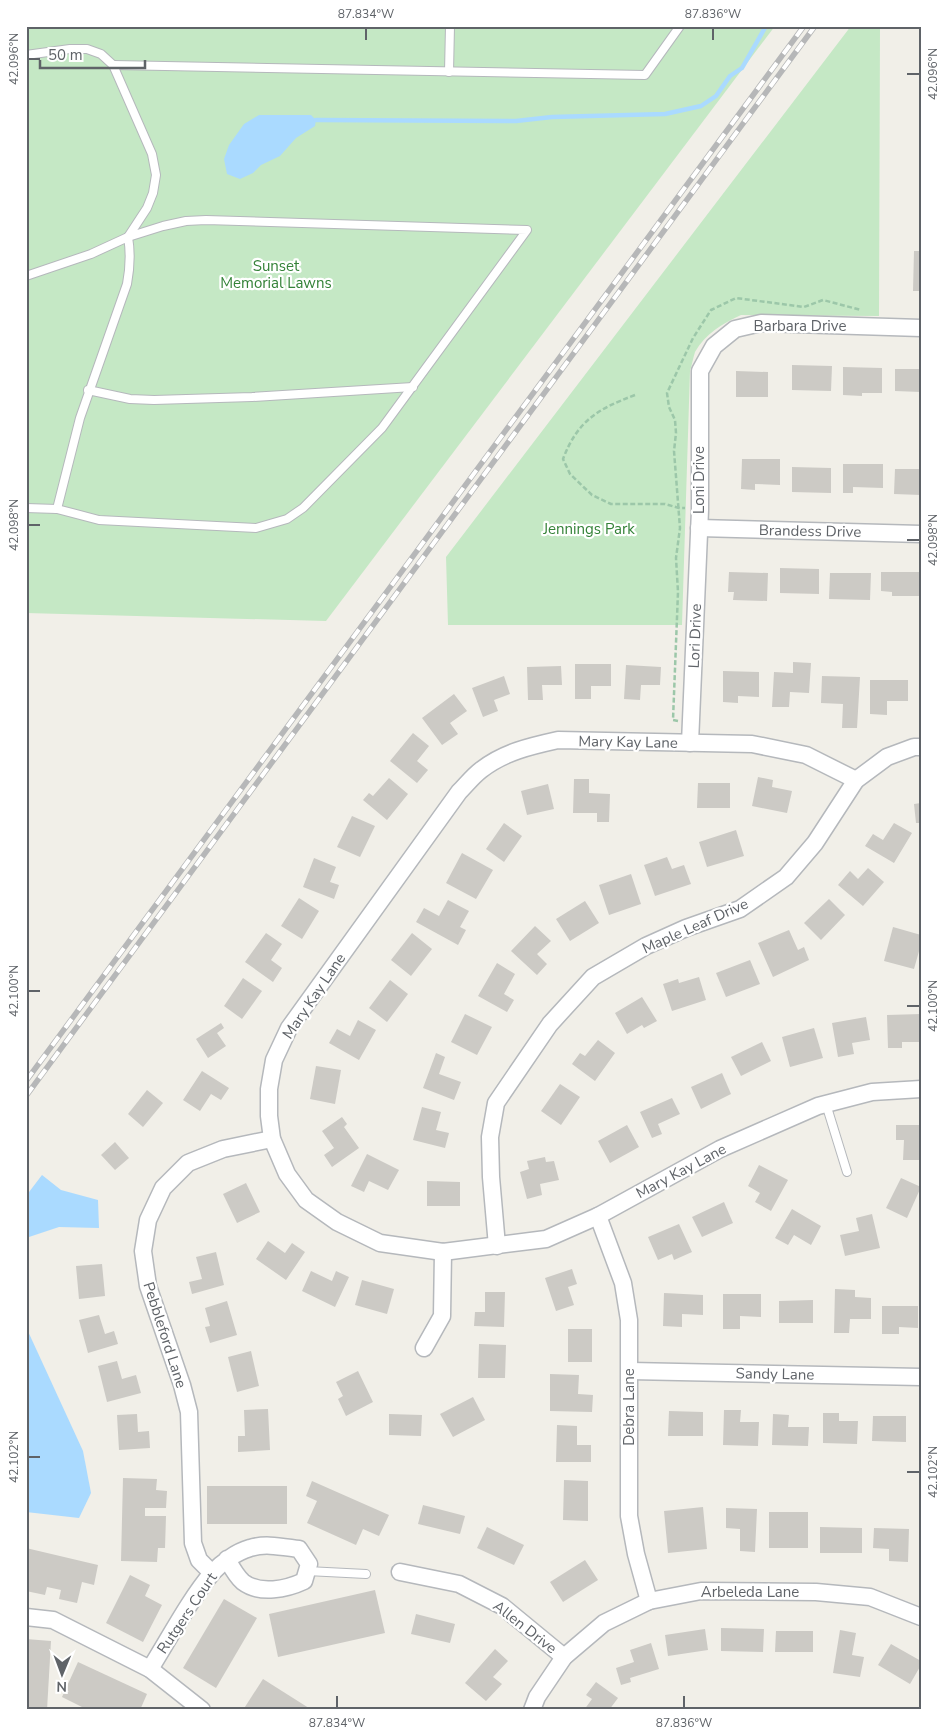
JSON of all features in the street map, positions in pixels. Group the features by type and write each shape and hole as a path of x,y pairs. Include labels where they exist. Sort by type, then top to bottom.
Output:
{"street":[{"name":"Barbara Drive","path":"700,432 700,371 714,346 735,329 761,323 921,328"},
{"name":"Loni Drive","path":"699,528 700,432"},
{"name":"Lori Drive","path":"690,743 699,528"},
{"name":"Brandess Drive","path":"699,528 921,534"},
{"name":"Mary Kay Lane","path":"856,780 806,755 752,744 558,740 528,746 504,756 481,770 459,792 290,1028 274,1060 269,1089 269,1116 272,1139 286,1174 306,1200 337,1222 380,1244 443,1252 546,1239 598,1216 720,1149 826,1104 872,1092 921,1089"},
{"name":"Maple Leaf Drive","path":"497,1246 490,1177 490,1137 496,1103 550,1024 593,977 646,946 686,928 740,909 786,877 816,843 856,780 887,757 914,747 921,747"},
{"name":"Pebbleford Lane","path":"212,1572 199,1560 193,1543 189,1412 182,1385 148,1286 143,1251 148,1220 164,1188 188,1163 223,1149 272,1139"},
{"name":"Debra Lane","path":"598,1216 623,1283 629,1320 629,1516 636,1554 649,1601"},
{"path":"424,1348 442,1316 443,1252"},
{"name":"Sandy Lane","path":"630,1371 921,1376"},
{"name":"Rutgers Court","path":"150,1669 212,1572 227,1559 250,1548 275,1546 299,1549 309,1564 304,1581 288,1588 264,1590 245,1583 235,1573 227,1559"},
{"name":"Allen Drive","path":"400,1572 459,1584 502,1606 564,1657"},
{"name":"Arbeleda Lane","path":"532,1710 537,1697 564,1657 604,1623 649,1601 702,1591 816,1592 870,1597 921,1617"},
{"path":"26,1617 53,1620 150,1669 202,1710"}],"lane":[{"path":"449,72 450,26"},
{"path":"113,65 645,75 680,26"},
{"path":"26,55 70,49 87,49 101,54 113,65 152,154 156,176 153,193 147,208 128,237 131,251 131,267 127,284 88,390 57,510"},
{"path":"26,276 91,254 128,237 186,221 206,220 527,230 382,428 303,508 287,519 256,528 99,520 57,510 26,508"},
{"path":"88,390 130,399 154,400 252,397 413,387"},
{"path":"826,1104 847,1172"},
{"path":"307,1571 366,1574"}],"path":[{"path":"691,724 674,720 678,592 676,558 680,528 674,451 675,420 668,407 667,393 693,338 711,310 736,298 804,307 823,300 859,310 868,310"},
{"path":"635,395 593,414 579,430 568,445 564,459 570,474 592,495 611,504 665,504 678,508 700,510"}],"green space":[{"name":"Sunset Memorial Lawns","path":"26,26 775,26 326,621 26,613"},
{"name":"Jennings Park","path":"851,26 880,26 879,316 741,315 715,330 695,352 690,371 682,625 448,625 446,557"}],"water":[{"path":"259,115 311,115 316,120 315,126 296,138 280,156 261,165 253,173 240,179 227,174 224,159 229,145 244,124"},
{"path":"42,1175 61,1190 98,1200 99,1228 59,1227 26,1238 26,1196"},
{"path":"26,1327 83,1451 91,1493 79,1518 26,1512"}],"building":[{"path":"919,158 921,158 921,183 919,183"},
{"path":"914,251 921,251 921,291 913,291"},
{"path":"792,365 832,366 831,391 792,390"},
{"path":"843,367 882,368 882,393 862,393 862,396 843,395"},
{"path":"895,369 921,369 921,392 895,391"},
{"path":"736,371 768,372 768,397 736,397"},
{"path":"742,459 780,459 780,485 755,484 755,490 741,489"},
{"path":"843,464 883,464 883,488 853,487 853,493 843,493"},
{"path":"792,467 831,468 831,493 792,492"},
{"path":"895,469 921,469 921,495 894,494"},
{"path":"780,568 819,569 819,594 780,593"},
{"path":"729,572 768,573 767,601 733,600 734,592 728,592"},
{"path":"881,572 921,572 921,596 892,596 892,592 881,591"},
{"path":"830,573 871,573 870,600 829,599"},
{"path":"793,662 811,663 809,693 790,692 789,707 772,707 774,672 793,673"},
{"path":"575,664 611,664 611,686 591,686 591,699 575,699"},
{"path":"626,665 661,667 660,685 641,685 640,700 624,699"},
{"path":"561,666 562,685 542,685 543,700 528,700 527,667"},
{"path":"723,671 759,672 759,697 738,696 738,703 723,702"},
{"path":"504,676 510,694 494,700 498,711 483,717 472,688"},
{"path":"822,676 860,677 857,728 842,728 843,704 821,703"},
{"path":"870,680 908,680 908,701 887,701 887,715 870,714"},
{"path":"454,694 467,711 450,723 458,734 442,745 422,718"},
{"path":"413,733 429,746 417,761 428,770 417,783 390,761"},
{"path":"758,777 773,780 772,787 792,791 787,813 752,806"},
{"path":"389,778 408,794 387,820 363,800 369,793 373,796"},
{"path":"574,779 589,779 589,793 610,794 609,822 597,822 597,813 573,813"},
{"path":"698,783 730,783 730,808 697,808"},
{"path":"548,784 554,809 527,815 521,791"},
{"path":"921,803 921,823 916,823 914,804"},
{"path":"352,816 375,826 360,857 337,847"},
{"path":"504,823 522,836 504,862 486,849"},
{"path":"894,823 912,833 894,863 865,846 873,834 883,840"},
{"path":"736,830 744,856 707,867 699,842"},
{"path":"462,853 493,870 476,899 446,883"},
{"path":"667,857 672,869 684,865 691,884 655,896 644,865"},
{"path":"314,858 336,867 330,882 339,885 334,899 303,887"},
{"path":"868,868 884,882 863,906 838,885 850,871 858,879"},
{"path":"631,874 641,904 609,915 599,885"},
{"path":"299,898 319,911 302,939 281,926"},
{"path":"829,899 845,915 821,940 804,923"},
{"path":"448,900 469,911 460,927 466,930 458,945 416,922 424,908 439,916"},
{"path":"585,901 599,923 570,941 556,919"},
{"path":"535,926 551,941 537,954 547,964 537,975 511,951"},
{"path":"893,927 921,935 921,944 914,969 884,961"},
{"path":"789,930 798,950 804,947 809,960 773,977 758,943"},
{"path":"266,933 282,944 271,960 282,968 273,982 245,962"},
{"path":"412,933 432,949 411,976 391,960"},
{"path":"750,960 760,984 726,997 716,973"},
{"path":"497,963 515,974 504,994 514,1000 507,1012 478,996"},
{"path":"699,977 706,1000 672,1011 663,984 678,979 679,983"},
{"path":"243,978 262,991 242,1019 224,1006"},
{"path":"390,980 408,994 387,1022 369,1008"},
{"path":"642,997 657,1021 644,1028 642,1025 627,1034 615,1013"},
{"path":"465,1014 492,1027 477,1055 451,1042"},
{"path":"921,1014 921,1042 902,1042 902,1048 888,1048 887,1015"},
{"path":"866,1017 870,1040 852,1043 854,1054 838,1057 832,1023"},
{"path":"358,1020 376,1030 359,1060 329,1043 337,1029 350,1036"},
{"path":"221,1023 224,1028 217,1033 226,1046 208,1058 196,1039"},
{"path":"814,1028 823,1058 790,1067 782,1037"},
{"path":"598,1040 615,1053 595,1081 572,1064 580,1053 585,1056"},
{"path":"762,1042 771,1061 741,1076 731,1057"},
{"path":"436,1053 445,1057 439,1074 461,1082 454,1100 423,1088"},
{"path":"316,1066 341,1070 335,1104 310,1099"},
{"path":"202,1071 229,1088 221,1100 211,1094 200,1111 183,1100"},
{"path":"722,1073 731,1094 701,1109 691,1087"},
{"path":"560,1084 580,1097 561,1125 541,1111"},
{"path":"147,1090 163,1103 143,1127 128,1114"},
{"path":"672,1098 680,1114 658,1124 662,1134 652,1138 640,1112"},
{"path":"422,1107 441,1112 436,1130 449,1133 445,1148 413,1140"},
{"path":"342,1117 347,1124 344,1127 359,1148 332,1167 324,1155 334,1148 322,1131"},
{"path":"627,1125 639,1147 610,1163 598,1141"},
{"path":"896,1125 921,1125 921,1160 903,1160 904,1140 896,1140"},
{"path":"115,1142 129,1158 115,1170 101,1155"},
{"path":"367,1154 399,1170 388,1190 369,1181 364,1192 351,1186"},
{"path":"545,1157 546,1162 554,1161 559,1180 540,1184 542,1195 527,1199 520,1172 529,1169 527,1161"},
{"path":"759,1165 788,1180 771,1211 755,1202 760,1193 748,1186"},
{"path":"901,1178 921,1187 907,1218 886,1208"},
{"path":"427,1181 460,1182 460,1206 427,1206"},
{"path":"246,1183 260,1212 237,1223 223,1194"},
{"path":"724,1202 733,1223 702,1237 692,1217"},
{"path":"792,1209 821,1226 811,1245 794,1235 788,1245 775,1238"},
{"path":"872,1214 880,1248 845,1256 840,1235 859,1231 856,1218"},
{"path":"679,1224 692,1252 674,1260 672,1254 658,1260 648,1237"},
{"path":"268,1241 285,1253 292,1243 305,1252 286,1280 256,1259"},
{"path":"216,1252 224,1285 192,1294 189,1282 202,1279 196,1257"},
{"path":"102,1264 105,1296 79,1299 76,1266"},
{"path":"572,1269 577,1284 568,1287 574,1305 556,1311 545,1278"},
{"path":"311,1271 332,1281 336,1271 349,1277 335,1307 302,1291"},
{"path":"362,1280 394,1289 387,1314 355,1305"},
{"path":"835,1289 855,1290 855,1297 871,1298 871,1319 850,1319 849,1333 834,1333"},
{"path":"485,1292 505,1292 504,1327 474,1326 475,1312 485,1312"},
{"path":"664,1293 703,1295 703,1315 682,1314 682,1327 663,1326"},
{"path":"723,1294 761,1294 761,1317 740,1316 740,1329 723,1329"},
{"path":"813,1300 813,1323 779,1323 779,1301"},
{"path":"227,1301 237,1335 210,1343 205,1327 210,1326 205,1308"},
{"path":"882,1306 918,1306 918,1328 899,1327 899,1334 882,1334"},
{"path":"99,1315 105,1334 114,1331 118,1344 88,1353 79,1320"},
{"path":"568,1329 592,1329 592,1362 568,1362"},
{"path":"479,1344 506,1345 505,1378 478,1378"},
{"path":"251,1351 259,1386 237,1392 228,1357"},
{"path":"117,1361 122,1379 136,1375 141,1393 107,1402 98,1366"},
{"path":"358,1371 373,1402 346,1416 338,1399 343,1396 336,1382"},
{"path":"550,1374 579,1375 578,1394 593,1395 592,1412 550,1411"},
{"path":"473,1397 485,1420 453,1437 440,1414"},
{"path":"268,1409 270,1450 238,1452 238,1436 245,1436 244,1410"},
{"path":"724,1410 741,1410 740,1422 759,1422 758,1446 723,1445"},
{"path":"669,1411 703,1412 703,1436 668,1436"},
{"path":"823,1413 839,1413 839,1421 858,1421 857,1444 823,1443"},
{"path":"137,1414 138,1432 149,1431 150,1448 119,1450 117,1415"},
{"path":"389,1414 422,1415 421,1436 389,1435"},
{"path":"773,1414 789,1415 788,1427 809,1427 808,1446 772,1445"},
{"path":"873,1416 906,1416 906,1442 872,1441"},
{"path":"557,1425 577,1426 577,1445 591,1445 591,1462 556,1462"},
{"path":"123,1478 157,1479 156,1490 167,1491 166,1508 145,1508 145,1516 166,1516 165,1548 158,1548 157,1562 121,1561"},
{"path":"564,1480 588,1481 588,1521 563,1520"},
{"path":"312,1481 389,1515 379,1536 363,1529 356,1545 307,1523 317,1501 306,1496"},
{"path":"207,1486 287,1486 287,1524 207,1524"},
{"path":"423,1505 465,1516 460,1534 418,1524"},
{"path":"703,1507 707,1549 668,1553 664,1511"},
{"path":"726,1508 757,1509 755,1552 740,1551 740,1529 726,1528"},
{"path":"769,1512 808,1512 808,1548 769,1548"},
{"path":"487,1527 524,1545 514,1565 477,1548"},
{"path":"820,1527 862,1528 862,1553 820,1553"},
{"path":"874,1528 909,1529 908,1562 889,1561 889,1549 873,1548"},
{"path":"26,1548 98,1565 94,1585 82,1582 77,1603 59,1599 61,1590 47,1587 45,1595 26,1591"},
{"path":"585,1560 598,1580 563,1602 550,1582"},
{"path":"130,1575 150,1585 145,1596 162,1605 143,1642 106,1623"},
{"path":"375,1590 385,1633 278,1657 269,1614"},
{"path":"224,1599 257,1618 216,1688 183,1668"},
{"path":"416,1614 455,1624 450,1643 411,1634"},
{"path":"721,1628 764,1629 763,1652 721,1651"},
{"path":"705,1629 708,1650 668,1656 665,1635"},
{"path":"840,1630 856,1633 852,1655 864,1657 860,1677 833,1673"},
{"path":"776,1631 813,1631 813,1652 775,1652"},
{"path":"26,1639 51,1641 47,1710 26,1710"},
{"path":"651,1643 659,1669 630,1678 631,1682 621,1685 616,1668 634,1662 630,1650"},
{"path":"891,1644 921,1661 921,1665 910,1684 878,1665"},
{"path":"495,1649 508,1661 493,1677 502,1684 486,1701 465,1683"},
{"path":"78,1662 147,1694 140,1710 88,1710 62,1697"},
{"path":"263,1679 312,1710 243,1710"},
{"path":"596,1682 618,1698 609,1710 584,1710 592,1699 586,1695"}],"waterway":[{"path":"316,120 516,121 552,117 665,114 701,106 716,96 730,76 742,68 766,26"}],"railway":[{"path":"26,1081 804,26"},
{"path":"26,1096 815,26"}]}
